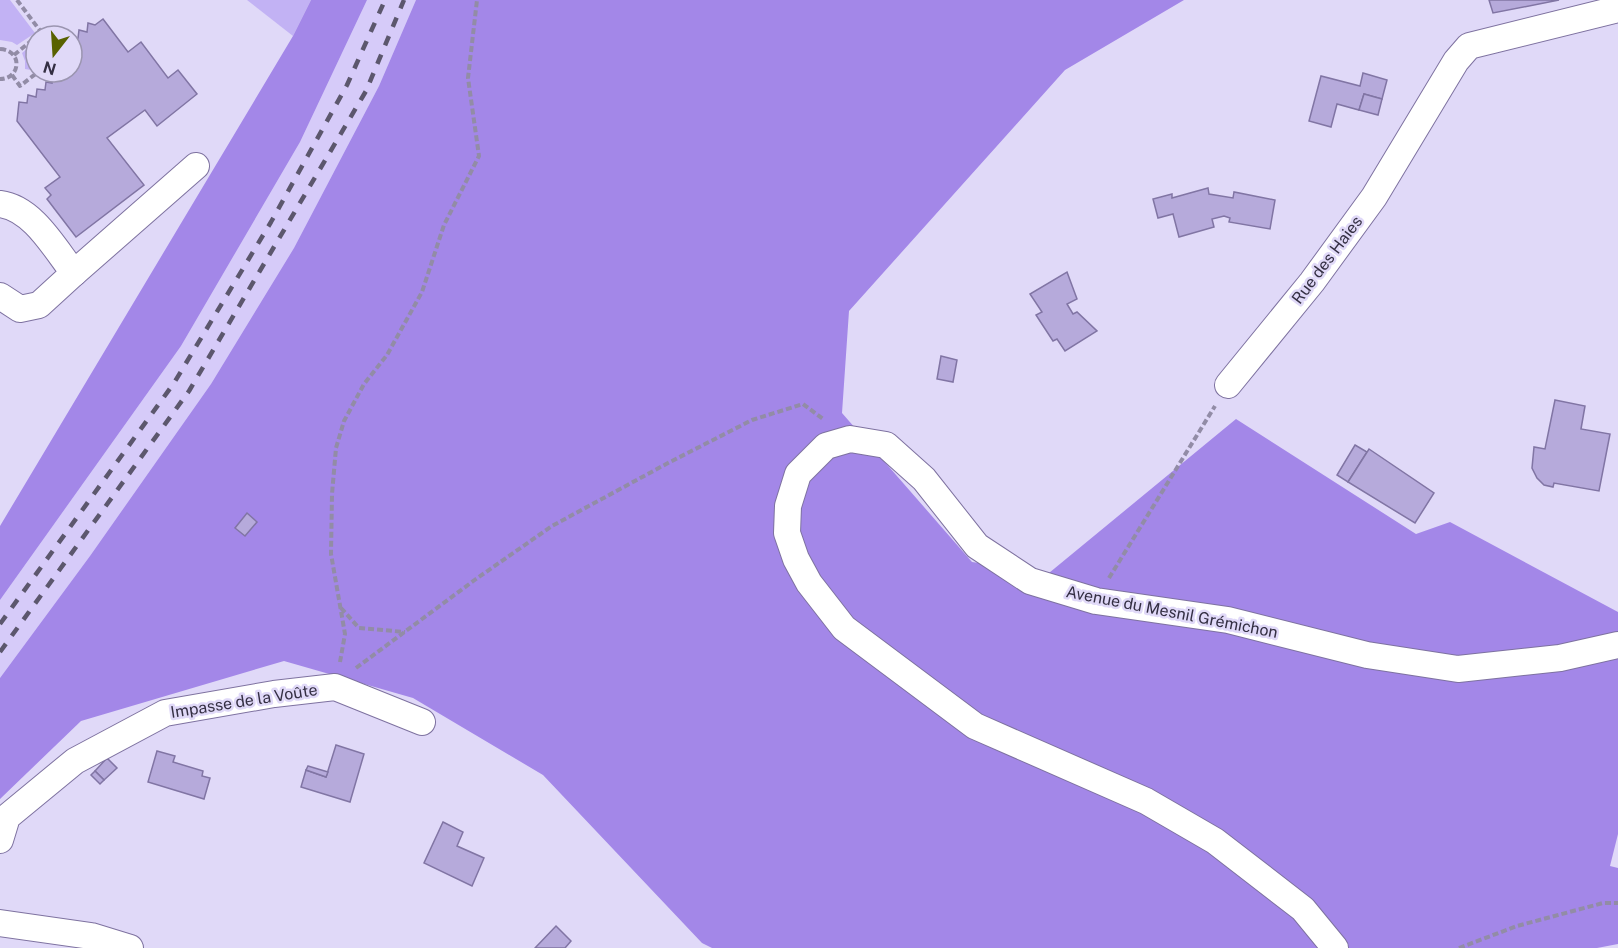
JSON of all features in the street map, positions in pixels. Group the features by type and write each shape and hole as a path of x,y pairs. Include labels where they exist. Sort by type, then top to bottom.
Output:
{"street":[{"name":"Rue des Haies","path":"1228,384 1312,282 1374,197 1456,61 1468,46 1618,9"},
{"path":"0,297 20,309 39,305 196,166"},
{"path":"0,204 8,205 29,216 74,273"},
{"path":"850,439 826,446 798,474 788,506 787,533 796,559 809,583 844,628 975,726 1146,801 1215,841 1303,909 1335,948"},
{"name":"Avenue du Mesnil Grémichon","path":"850,439 886,445 924,479 977,546 1030,581 1096,601 1228,620 1367,655 1458,669 1560,658 1618,645"},
{"name":"Impasse de la Voûte","path":"2,827 75,761 165,713 274,694 336,687 422,722"},
{"path":"0,922 91,936 130,948"}],"path":[{"path":"17,0 35,24"},
{"path":"336,687 345,634 331,554 332,494 336,448 344,421 364,384 387,355 422,292 444,225 479,156 468,78 477,0"},
{"path":"14,55 24,46"},
{"path":"0,49 11,51 16,58 17,68 5,80 0,79"},
{"path":"12,75 20,86 24,83"},
{"path":"1096,601 1228,384"},
{"path":"336,687 370,657 552,526 752,420 803,404 850,439"},
{"path":"341,608 359,628 406,632"},
{"path":"1459,948 1517,926 1603,903 1618,903"}],"shaded area":[{"path":"0,0 10,0 28,24 24,24 24,40 17,45 0,40"},
{"path":"247,0 311,0 293,36"},
{"path":"311,0 367,0 300,142 181,346 0,600 0,526 293,36"},
{"path":"367,0 416,0 379,86 294,248 211,384 90,556 0,678 0,600 181,346 300,142"},
{"path":"416,0 1184,0 1065,70 849,311 842,413 972,562 1049,573 1236,419 1416,534 1450,522 1618,612 1618,834 1610,866 1618,868 1618,944 1597,948 712,948 702,943 543,775 413,698 284,661 81,721 0,799 0,678 90,556 211,384 294,248 379,86"}],"building":[{"path":"1489,0 1559,0 1493,13"},
{"path":"103,19 128,52 141,42 168,78 178,70 197,94 157,126 145,110 107,138 144,185 76,237 47,199 51,195 45,188 60,177 17,121 19,102 27,103 28,95 36,97 37,89 45,90 46,84 84,84 84,31 87,32 88,23 95,25"},
{"path":"1363,73 1387,80 1382,99 1364,94 1359,110 1337,104 1331,127 1309,121 1321,76 1360,86"},
{"path":"1364,94 1382,99 1378,115 1359,110"},
{"path":"1208,188 1209,194 1233,198 1234,192 1275,200 1270,229 1229,222 1230,218 1224,216 1212,219 1214,227 1179,237 1173,214 1158,218 1153,199 1172,194 1172,198"},
{"path":"1067,272 1077,299 1067,304 1073,314 1077,312 1097,331 1065,351 1057,339 1053,341 1036,315 1042,312 1030,294"},
{"path":"941,356 957,360 953,382 937,379"},
{"path":"1555,400 1585,406 1581,429 1610,434 1599,491 1554,483 1553,487 1544,485 1532,468 1534,447 1545,449"},
{"path":"1355,445 1367,452 1348,482 1337,475"},
{"path":"1369,449 1434,493 1415,523 1348,482"},
{"path":"247,513 257,522 245,536 235,528"},
{"path":"336,745 364,754 350,802 301,787 306,770 326,777"},
{"path":"157,751 175,756 173,762 203,771 202,776 210,778 204,799 148,782"},
{"path":"107,758 117,768 104,780 95,771"},
{"path":"308,766 328,772 326,777 306,770"},
{"path":"95,771 104,780 100,784 91,775"},
{"path":"443,822 463,832 457,846 484,858 472,886 424,863"},
{"path":"556,926 571,941 565,948 535,948"}],"railway":[{"path":"0,624 174,383 271,222 347,85 385,0"},
{"path":"0,652 189,391 366,91 404,0"}]}
